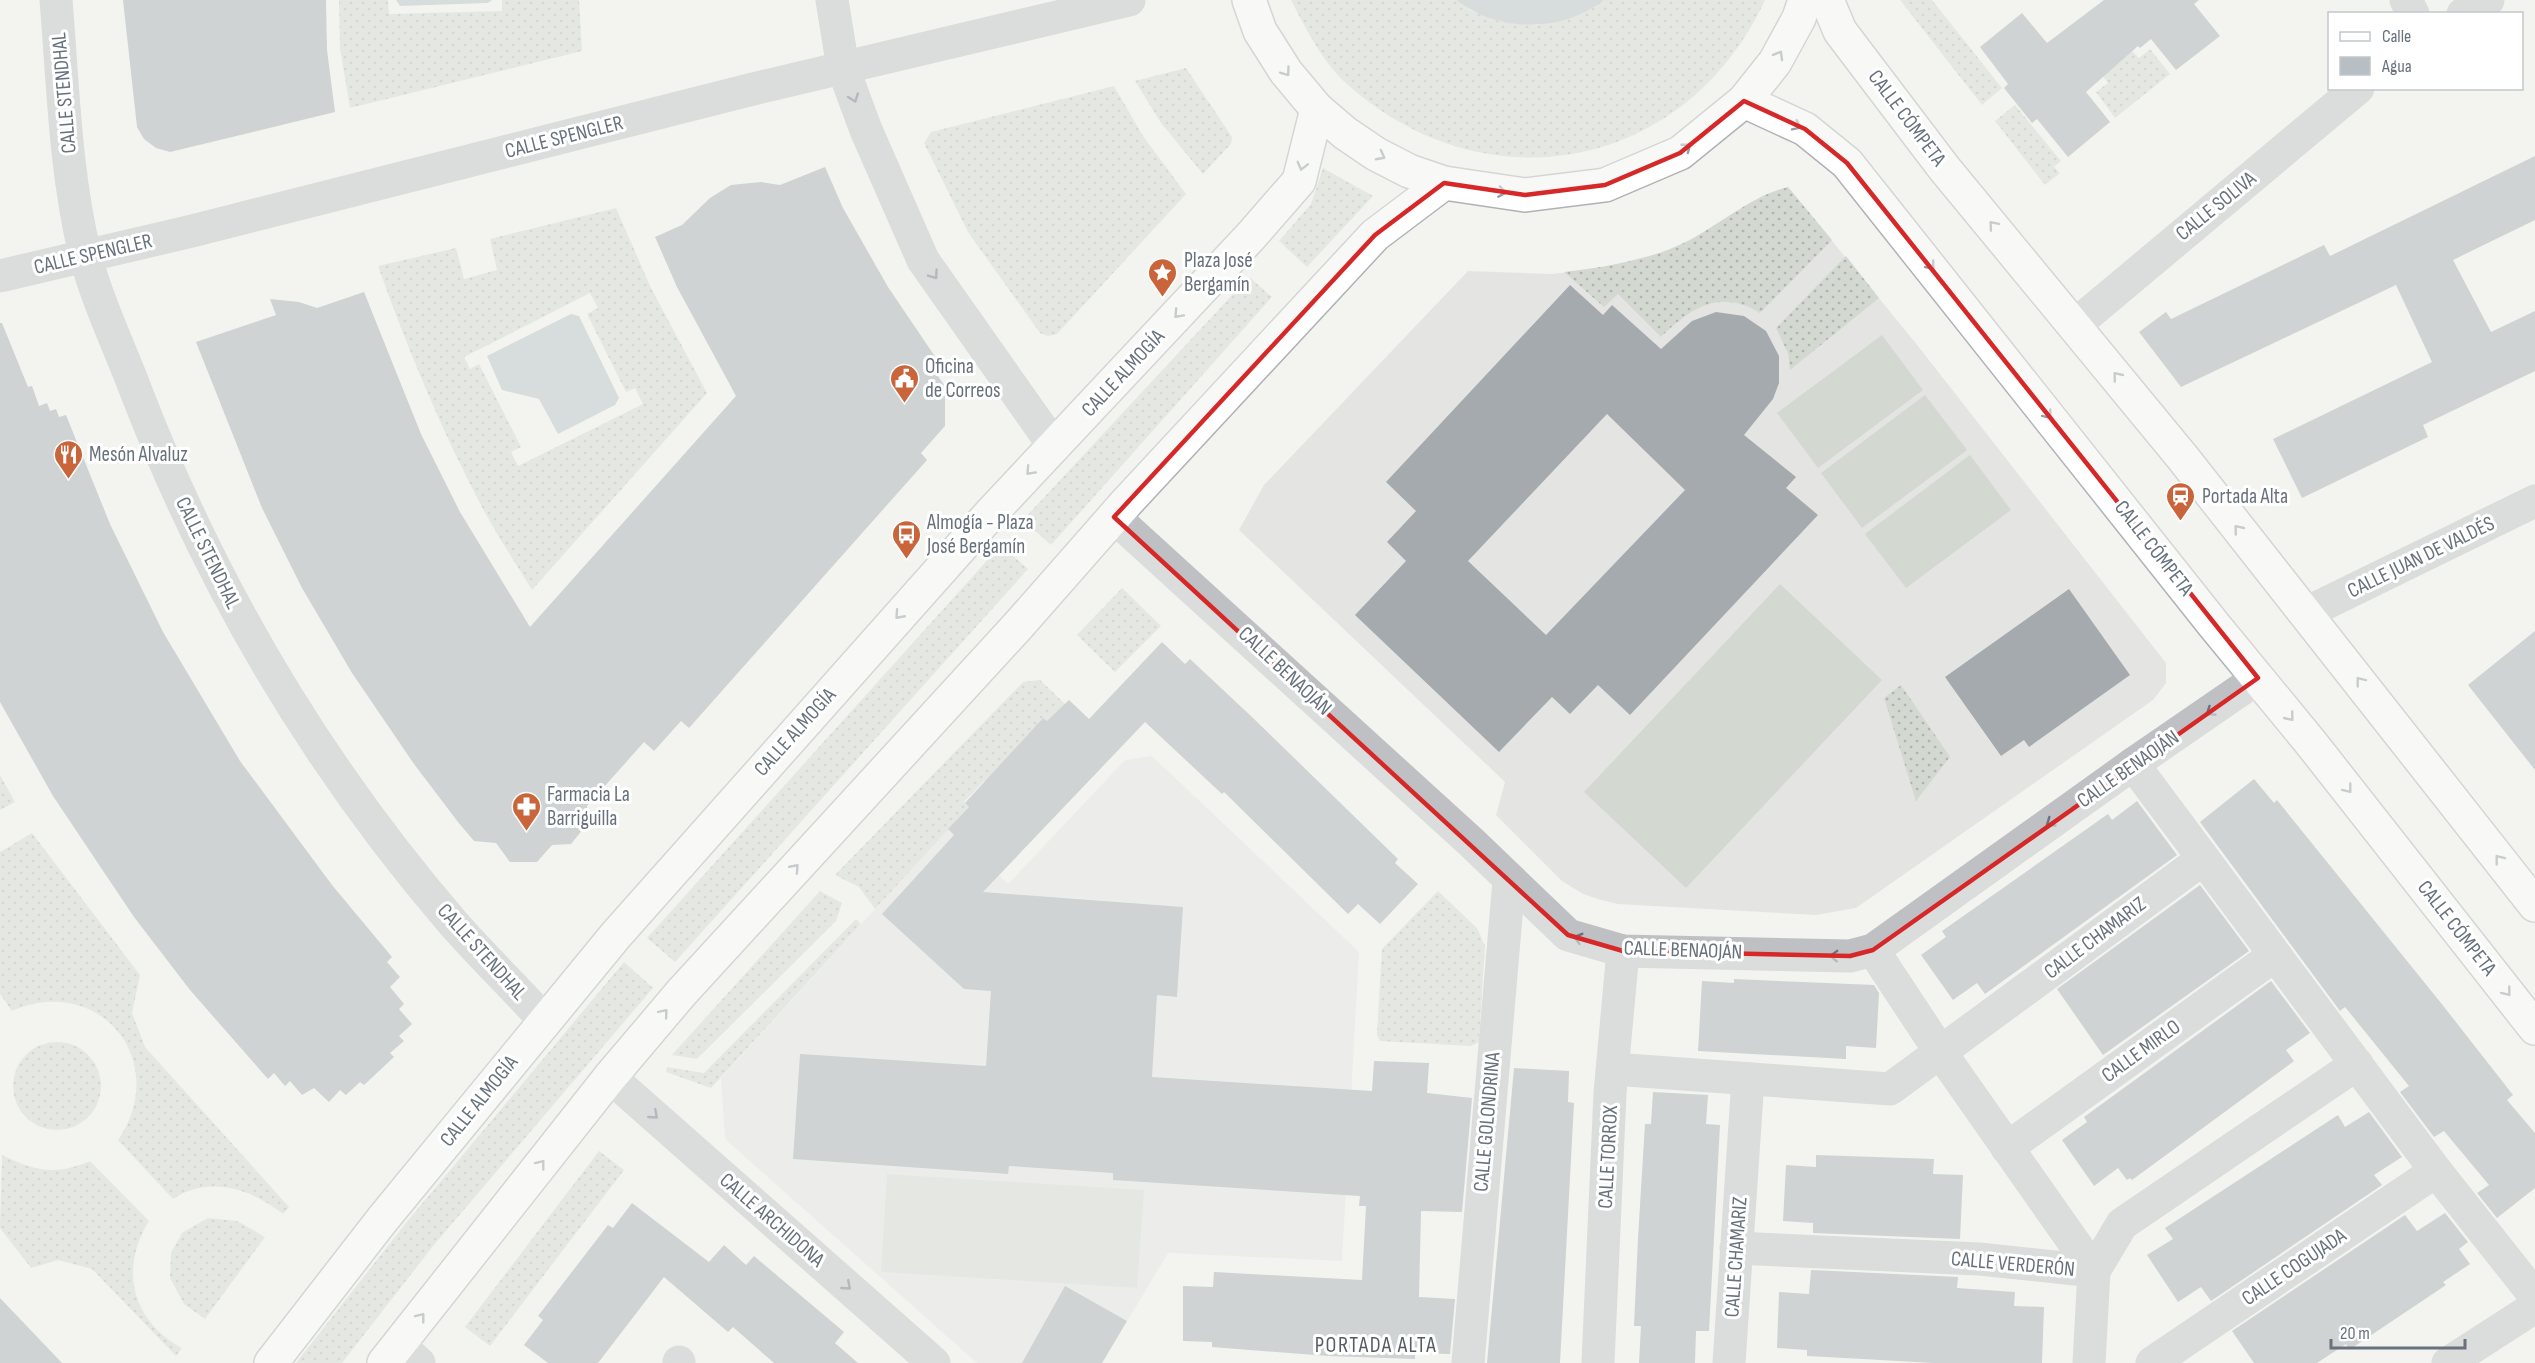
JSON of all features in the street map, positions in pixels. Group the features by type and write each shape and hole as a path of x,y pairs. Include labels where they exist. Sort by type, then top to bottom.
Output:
{"main road":[{"path":"1249,0 1260,31 1286,72 1317,109 1376,154 1409,171 1444,183 1525,195 1605,185 1680,153 1744,101 1775,62 1799,18 1805,0"},
{"name":"CALLE CÓMPETA","path":"1827,0 1840,32 1916,131 2306,613 2535,904"},
{"name":"CALLE CÓMPETA","path":"1744,101 1805,129 1847,163 2535,1028"},
{"name":"CALLE ALMOGÍA","path":"271,1363 382,1220 623,926 934,575 1251,236 1299,181 1317,109"},
{"path":"401,1357 610,1077 690,983 1017,627 1114,516 1375,235 1444,183"}],"street":[{"name":"CALLE STENDHAL","path":"56,0 69,162 86,256 158,449 244,628 298,717 359,804 454,924 545,1021"},
{"path":"832,0 843,68 866,130 923,260 1054,446"},
{"name":"CALLE SPENGLER","path":"0,276 843,68 1129,0"},
{"path":"2467,12 2488,0"},
{"name":"CALLE SOLIVA","path":"2075,325 2356,90"},
{"name":"CALLE JUAN DE VALDÉS","path":"2306,613 2535,501"},
{"name":"CALLE BENAOJÁN","path":"1114,516 1471,842 1509,881 1568,935 1623,951 1850,956 1873,950 2133,764 2258,678"},
{"path":"2133,764 2436,1171 2535,1296"},
{"name":"CALLE CHAMARIZ","path":"1729,1363 1748,1079 1890,1089 2203,859"},
{"name":"CALLE GOLONDRINA","path":"1467,1363 1509,881"},
{"path":"1873,950 1941,1053 2094,1271 2089,1363"},
{"name":"CALLE TORROX","path":"1598,1363 1613,1070 1623,951"},
{"name":"CALLE MIRLO","path":"2007,1148 2275,955"},
{"name":"CALLE VERDERÓN","path":"1736,1248 1979,1259 2094,1271 2122,1224 2357,1064"},
{"path":"1613,1070 1748,1079"},
{"name":"CALLE ARCHIDONA","path":"610,1077 934,1363"},
{"name":"CALLE COGUJADA","path":"2152,1363 2436,1171"},
{"path":"2448,1363 2535,1307"}],"highlighted area":[{"path":"1744,101 1805,129 1847,163 2258,678 1873,950 1850,956 1623,951 1568,935 1114,517 1375,235 1444,183 1525,195 1605,185 1680,153"}],"shaded area":[{"path":"339,0 388,0 389,14 502,11 502,0 579,0 582,51 350,108 340,48"},
{"path":"1291,0 1456,0 1472,11 1499,21 1537,25 1575,16 1604,0 1765,0 1730,57 1687,102 1636,134 1580,152 1522,157 1462,148 1404,125 1340,77 1316,46"},
{"path":"1900,0 1932,0 2002,88 1982,105"},
{"path":"2150,49 2170,74 2115,118 2096,92 2108,83 2102,75 2132,51 2139,58"},
{"path":"1186,68 1232,137 1231,144 1203,174 1161,123 1135,81"},
{"path":"1114,86 1143,136 1186,194 1057,334 1048,336 1040,333 968,232 924,143 931,132"},
{"path":"2015,105 2061,161 2054,167 2060,173 2045,185 1995,121"},
{"path":"1323,168 1373,196 1307,267 1279,241 1311,204"},
{"path":"1788,187 1914,341 2166,663 2166,683 2153,700 1856,908 1816,915 1618,904 1601,900 1583,894 1562,881 1496,815 1505,782 1239,530 1264,485 1468,271 1551,274 1596,269 1661,253 1690,240 1762,196"},
{"path":"1788,187 1832,240 1760,313 1732,302 1706,305 1683,318 1661,337 1618,294 1604,307 1564,272 1612,265 1660,253 1690,240 1762,197"},
{"path":"616,208 651,288 707,393 532,590 484,511 454,451 401,329 378,266 456,248 464,279 497,270 490,239","holes":["590,293 598,308 587,314 626,392 635,388 643,404 518,466 511,452 521,447 479,364 470,369 464,357"]},
{"path":"1846,256 1879,298 1790,370 1788,353 1776,328"},
{"path":"1249,277 1272,297 1051,545 1023,520"},
{"path":"1882,335 1923,390 1818,468 1777,413"},
{"path":"1925,395 1967,450 1862,528 1821,473"},
{"path":"1970,455 2011,510 1906,588 1865,534"},
{"path":"1001,545 1028,569 675,962 647,938"},
{"path":"1780,584 1882,680 1686,888 1584,792"},
{"path":"1122,588 1161,626 1115,672 1077,635"},
{"path":"1040,680 1065,704 1048,722 1043,718 988,785 984,781 964,802 969,807 875,909 859,887 835,875 1023,682"},
{"path":"1901,685 1950,757 1916,801 1884,698"},
{"path":"1152,756 1359,952 1342,1261 1168,1253 1102,1363 977,1363 725,1139 721,1078 948,829 1008,884 1125,760"},
{"path":"0,775 15,802 0,810"},
{"path":"32,833 140,975 132,1013 145,1047 289,1207 283,1214 258,1198 230,1188 201,1188 173,1199 118,1140 133,1110 136,1081 131,1054 118,1032 98,1014 73,1004 44,1002 12,1011 0,994 0,852"},
{"path":"820,891 842,903 836,921 697,1059 672,1055"},
{"path":"1438,891 1477,928 1485,946 1479,1042 1471,1046 1380,1041 1377,1035 1382,949"},
{"path":"856,919 861,924 711,1088 666,1072 667,1067 704,1073"},
{"path":"624,962 653,988 433,1246 342,1363 296,1363 406,1223"},
{"path":"48,1042 66,1042 82,1049 94,1061 101,1077 101,1095 94,1111 82,1123 66,1130 48,1130 32,1123 20,1111 13,1095 13,1077 20,1061 32,1049"},
{"path":"599,1151 624,1170 490,1346 465,1327"},
{"path":"2,1155 25,1165 45,1170 66,1169 90,1161 149,1221 134,1257 133,1275 136,1292 142,1309 152,1324 165,1337 182,1348 176,1356 92,1269 58,1260 31,1268 0,1228"},
{"path":"887,1174 1144,1190 1137,1288 881,1272"},
{"path":"208,1218 237,1221 265,1237 205,1319 184,1304 170,1278 171,1253 182,1233"}],"water":[{"path":"396,0 492,0 488,3 400,6"},
{"path":"1456,0 1604,0 1569,19 1530,25 1491,19"},
{"path":"571,314 579,316 619,398 615,405 558,434 539,399 502,390 487,356"}],"building":[{"path":"123,0 326,0 327,50 335,112 170,152 156,148 144,139 137,127"},
{"path":"2104,0 2199,0 2194,4 2220,36 2176,70 2151,39 2140,48 2138,46 2086,92 2110,122 2068,157 2037,119 2032,123 2004,88 2008,84 1980,47 2022,13 2047,43"},
{"path":"2535,156 2535,220 2453,260 2491,332 2535,311 2535,371 2423,425 2428,437 2302,498 2273,439 2432,362 2396,285 2181,387 2139,332 2166,312 2171,319 2324,245 2330,256"},
{"path":"825,167 843,208 888,287 936,358 929,364 945,386 945,426 921,453 927,460 689,728 681,721 654,751 644,742 587,806 588,823 571,844 552,845 537,862 510,862 496,843 474,841 458,822 414,764 352,673 302,588 262,508 196,342 276,315 270,299 299,302 317,308 364,292 421,434 460,512 530,627 736,396 677,287 655,237 682,225 710,198 731,185 761,182 780,185"},
{"path":"1570,285 1603,315 1612,305 1661,349 1692,321 1716,312 1744,316 1766,331 1779,356 1779,383 1773,399 1744,435 1796,477 1786,488 1818,515 1630,715 1598,685 1570,714 1552,697 1499,752 1355,615 1406,561 1387,542 1416,511 1386,482","holes":["1607,414 1685,490 1546,635 1468,561"]},
{"path":"0,323 2,323 28,387 32,386 39,406 47,403 50,411 56,409 59,417 66,415 110,524 163,632 240,761 332,885 392,957 387,962 400,977 390,987 404,1004 399,1009 412,1024 399,1036 404,1041 390,1053 394,1057 364,1085 360,1082 346,1095 340,1090 329,1102 314,1088 302,1095 290,1081 285,1086 274,1073 268,1079 190,990 134,917 53,796 0,702"},
{"path":"2069,589 2130,675 2029,747 2024,740 2001,756 1945,677"},
{"path":"2535,631 2535,770 2468,685"},
{"path":"1162,642 1185,664 1190,659 1252,717 1398,859 1395,863 1418,884 1380,924 1358,904 1348,914 1224,792 1222,794 1145,722 983,892 1183,907 1177,997 1157,995 1152,1077 1372,1091 1374,1061 1429,1063 1427,1093 1472,1098 1462,1212 1421,1211 1419,1297 1455,1299 1450,1354 1415,1353 1415,1359 1328,1356 1212,1347 1212,1342 1183,1341 1183,1286 1213,1287 1214,1272 1362,1280 1366,1206 1359,1206 1360,1196 1113,1180 1113,1173 1009,1166 1008,1174 793,1159 800,1054 986,1066 991,991 964,989 882,914 954,835 948,829 969,807 965,803 1043,718 1047,721 1069,700 1089,719"},
{"path":"2254,779 2274,803 2277,800 2441,1003 2513,1095 2507,1100 2535,1133 2535,1188 2497,1218 2477,1193 2489,1185 2444,1131 2434,1137 2400,1092 2409,1086 2345,1007 2340,1011 2200,822"},
{"path":"2137,801 2177,855 1985,994 1977,983 1953,1000 1921,955 1946,937 1942,931 2108,814 2112,820"},
{"path":"2200,885 2249,951 2103,1055 2057,989"},
{"path":"1734,979 1874,985 1879,993 1876,1048 1846,1046 1846,1059 1698,1051 1702,981 1734,983"},
{"path":"2271,981 2310,1033 2286,1050 2294,1061 2132,1180 2130,1178 2127,1180 2118,1168 2094,1186 2062,1140 2087,1122 2084,1117"},
{"path":"1514,1068 1569,1071 1568,1102 1574,1103 1560,1363 1487,1363"},
{"path":"1653,1092 1708,1095 1706,1124 1720,1125 1709,1331 1696,1331 1695,1363 1639,1363 1641,1326 1634,1326 1638,1238 1645,1124 1651,1124"},
{"path":"2369,1112 2402,1157 2374,1175 2382,1185 2211,1301 2201,1287 2178,1302 2147,1255 2173,1239 2165,1228 2338,1115 2345,1127"},
{"path":"1816,1155 1934,1159 1933,1174 1963,1175 1960,1239 1813,1233 1813,1223 1783,1221 1786,1165 1816,1167"},
{"path":"632,1203 709,1262 724,1245 746,1265 754,1256 844,1332 835,1343 858,1363 774,1363 733,1327 728,1332 664,1277 598,1363 548,1363 524,1345 543,1320 538,1316 608,1225 613,1228"},
{"path":"2445,1213 2468,1242 2459,1249 2470,1264 2443,1282 2446,1285 2349,1350 2346,1344 2317,1363 2254,1363 2232,1331 2405,1215 2417,1231"},
{"path":"1811,1270 1958,1277 1957,1288 2015,1292 2014,1306 2044,1307 2042,1363 1933,1363 1807,1356 1807,1350 1777,1348 1779,1292 1809,1294"},
{"path":"1065,1286 1127,1321 1102,1363 1022,1363"},
{"path":"0,1298 62,1363 0,1363"}],"place":[{"name":"Plaza José Bergamín","path":"1163,298"},
{"name":"Oficina de Correos","path":"904,404"},
{"name":"Mesón Alvaluz","path":"68,480"},
{"name":"Portada Alta","path":"2181,522"},
{"name":"Almogía - Plaza José Bergamín","path":"906,560"},
{"name":"Farmacia La Barriguilla","path":"526,832"}],"district":[{"name":"PORTADA ALTA","path":"1376,1345"}]}
